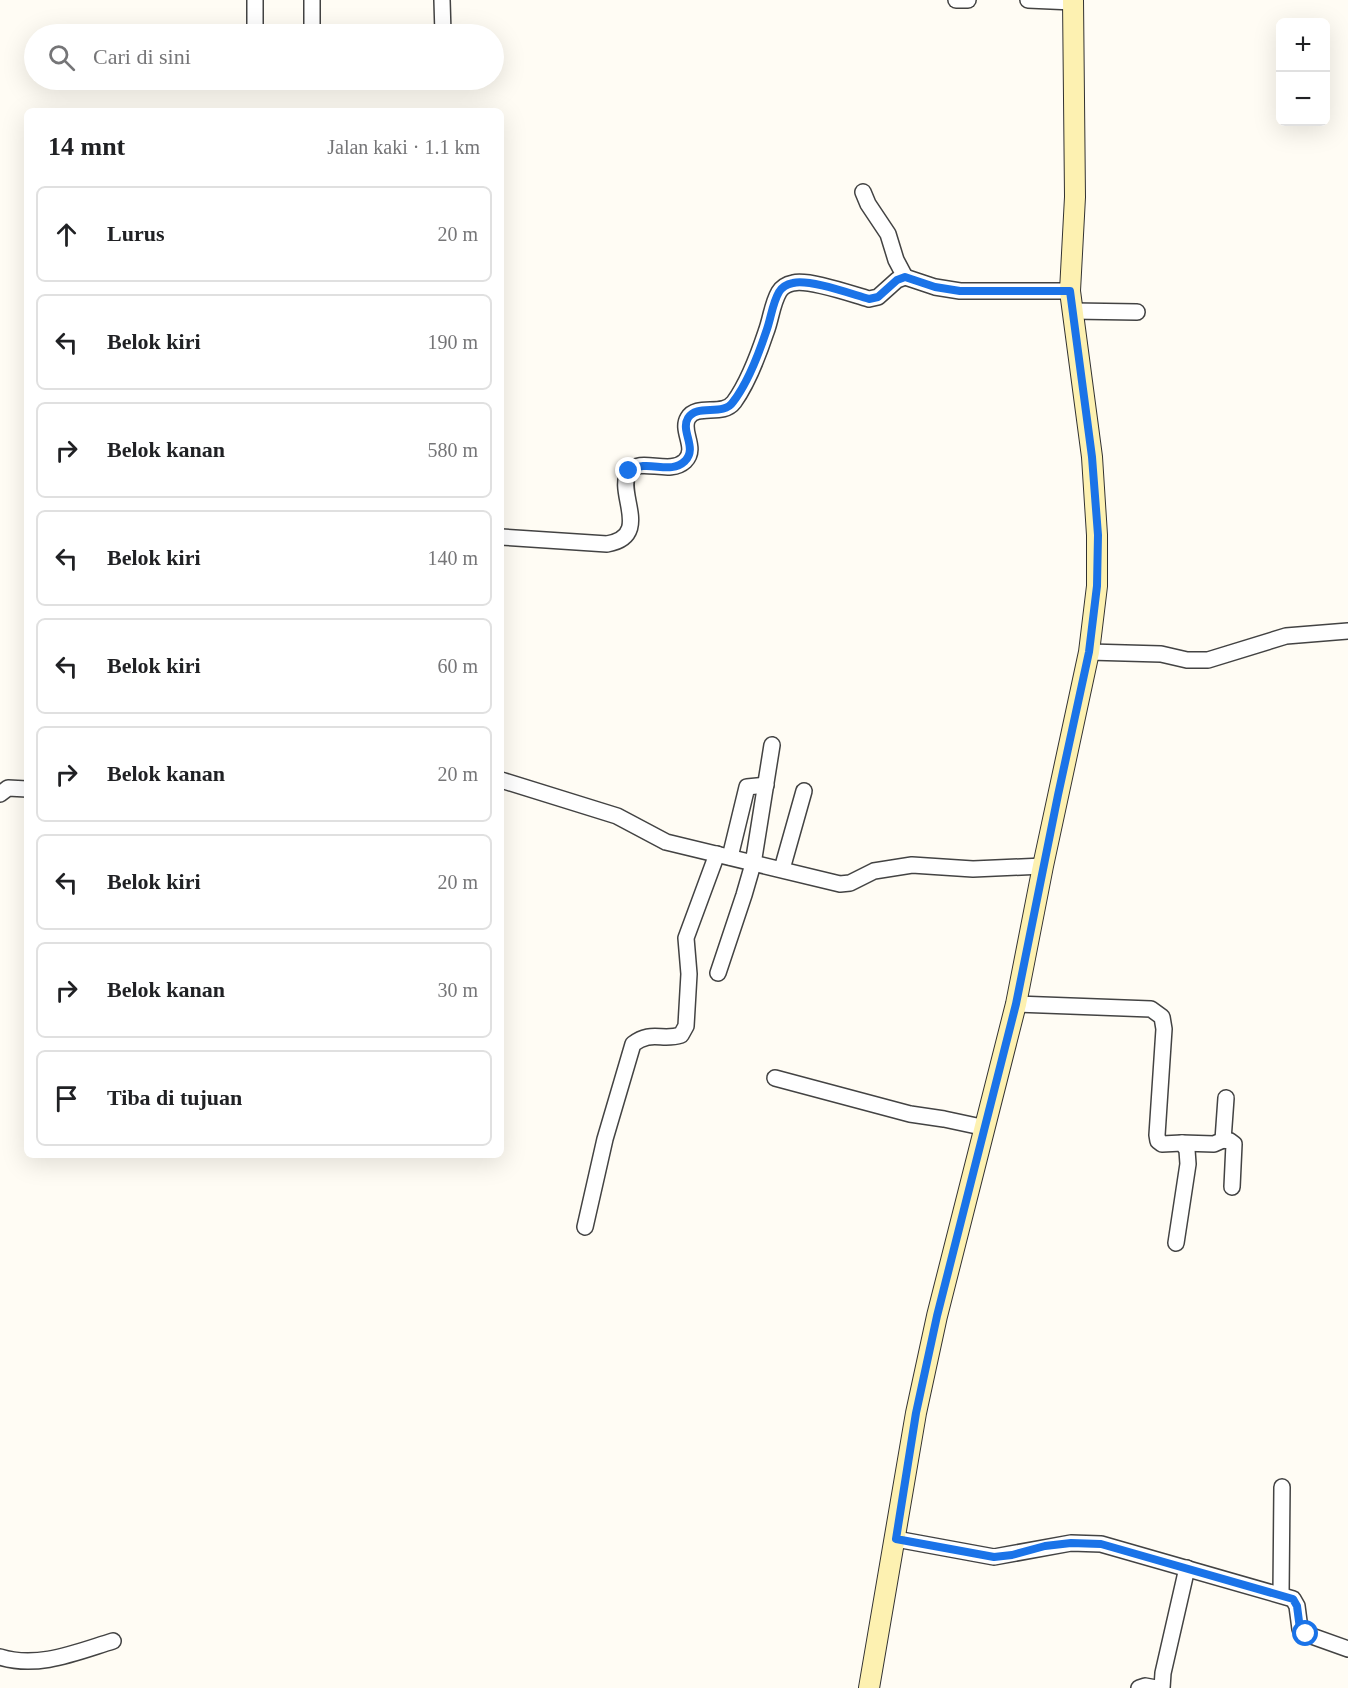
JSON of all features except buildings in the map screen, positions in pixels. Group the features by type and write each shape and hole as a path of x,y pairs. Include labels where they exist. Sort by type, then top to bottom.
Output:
{"main road":[{"path":"869,1688 916,1413 935,1326 1016,1004 1089,652 1097,586 1098,535 1092,457 1070,291 1075,197 1073,1"}],"street":[{"path":"255,0 255,24"},
{"path":"312,0 312,24"},
{"path":"442,0 443,24"},
{"path":"956,0 968,0"},
{"path":"1028,0 1073,1"},
{"path":"863,192 888,234 896,260 905,277"},
{"path":"504,537 596,544 617,543 623,539 631,522 626,482 629,471 636,466 643,465 669,468 680,465 687,459 690,444 686,423 688,417 693,413 717,410 733,404 766,333 779,292 784,286 794,282 806,282 869,299 878,297 897,280 905,277 935,287 960,291 1070,291"},
{"path":"1073,311 1137,312"},
{"path":"1089,652 1161,654 1188,660 1208,660 1286,636 1348,631"},
{"path":"718,973 753,864 772,746"},
{"path":"504,781 617,816 666,842 844,885 874,871 912,865 973,869 1044,866"},
{"path":"585,1227 605,1139 633,1044 642,1037 652,1035 671,1038 681,1035 686,1026 689,974 687,938 723,855 747,787 766,785"},
{"path":"0,795 8,788 24,789"},
{"path":"782,869 804,791"},
{"path":"1016,1004 1151,1009 1158,1012 1162,1017 1164,1029 1158,1141 1162,1144 1214,1144 1230,1140 1234,1144 1232,1187"},
{"path":"775,1078 910,1114 986,1128"},
{"path":"1223,1140 1226,1098"},
{"path":"1176,1243 1188,1164 1186,1150 1182,1143"},
{"path":"1281,1594 1282,1487"},
{"path":"896,1539 994,1557 1012,1555 1045,1546 1071,1543 1101,1544 1293,1599 1297,1606 1300,1629 1306,1634 1348,1649"},
{"path":"1162,1688 1163,1673 1187,1568"},
{"path":"0,1657 31,1663 113,1641"},
{"path":"1139,1688 1156,1688"}],"route":[{"path":"629,471 636,466 643,465 669,468 680,465 687,459 690,452 686,423 688,417 693,413 717,410 733,404 766,333 779,292 784,286 794,282 806,282 869,299 878,297 897,280 905,277 935,287 960,291 1070,291 1092,457 1098,535 1097,586 1089,652 1016,1004 937,1316 916,1413 896,1539 994,1557 1012,1555 1045,1546 1071,1543 1101,1544 1293,1599 1297,1606 1297,1621 1300,1629 1306,1634"}]}
